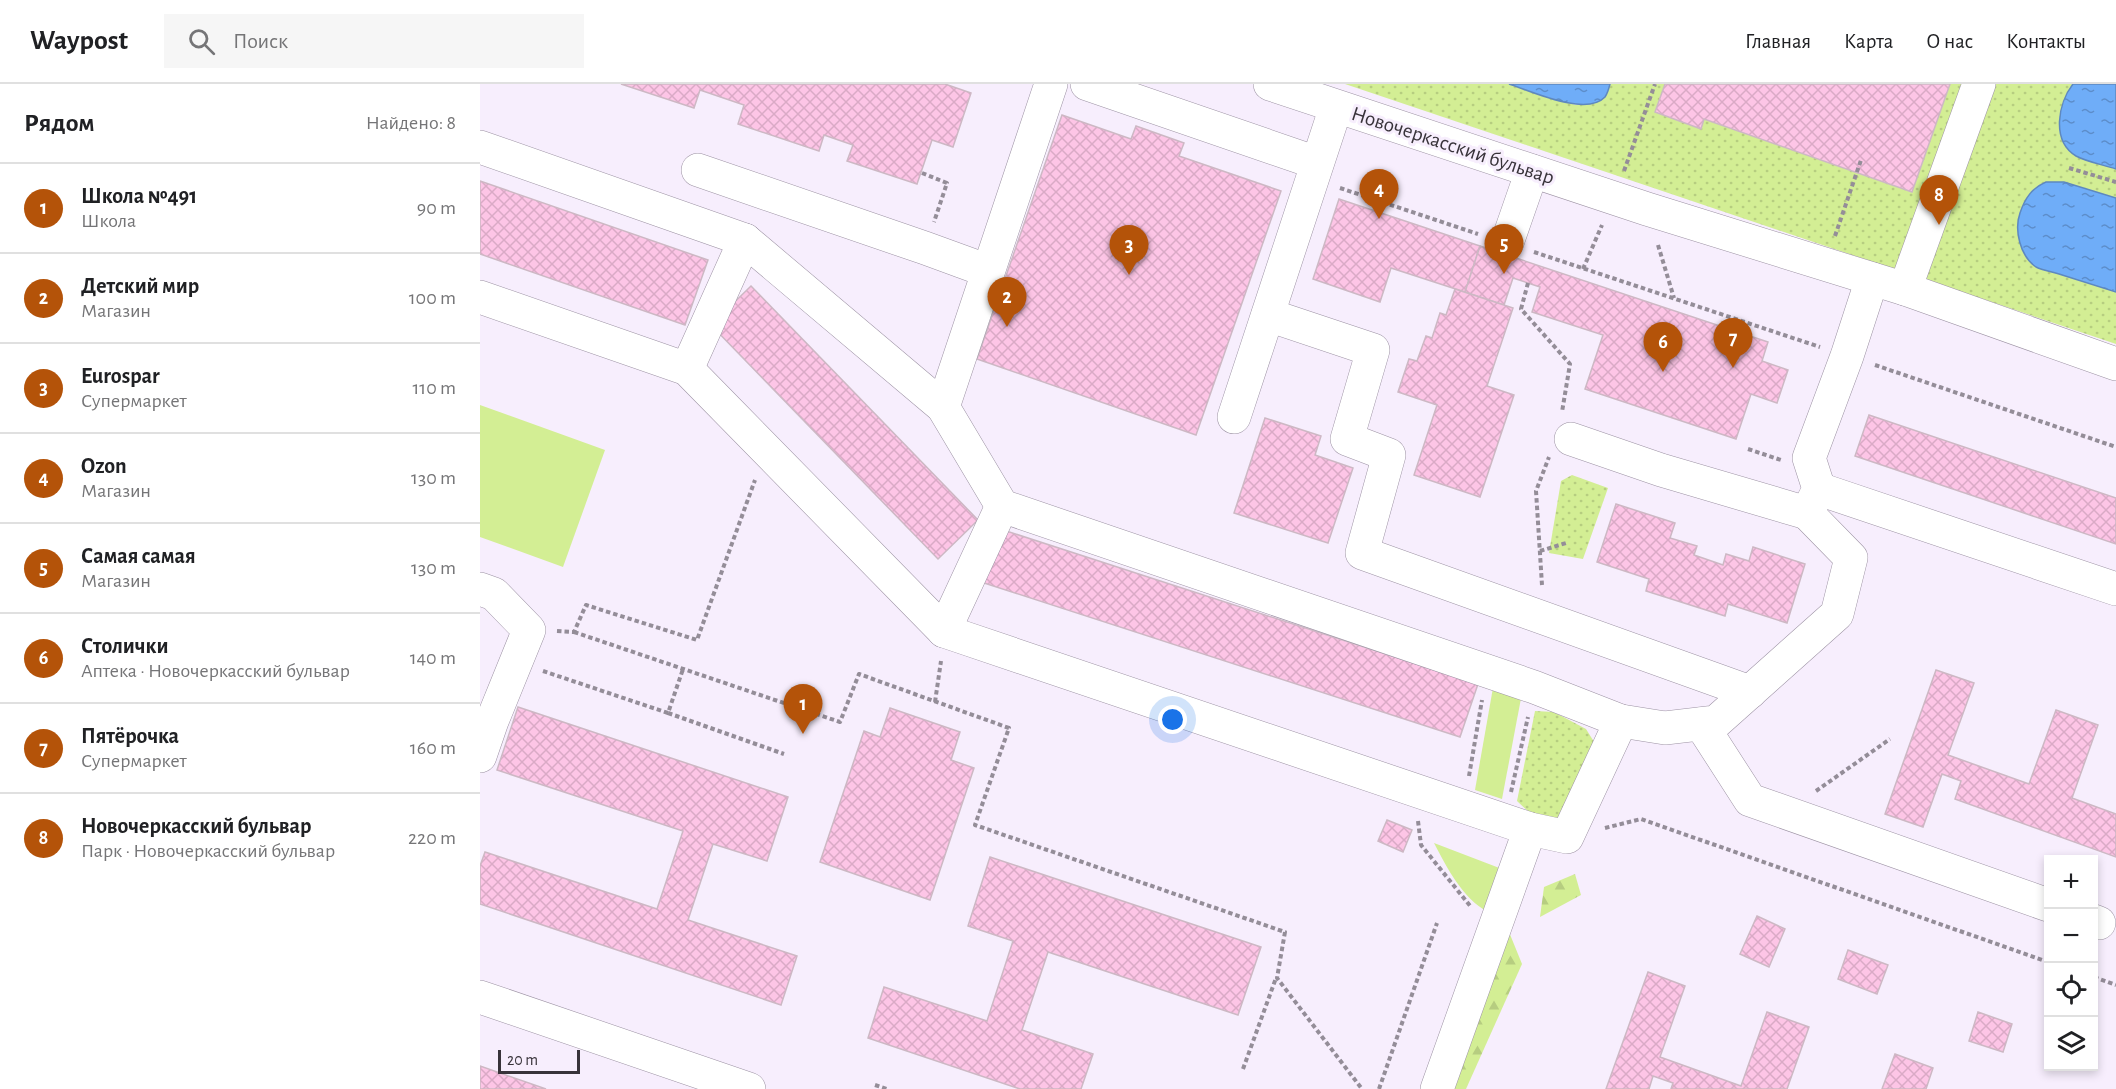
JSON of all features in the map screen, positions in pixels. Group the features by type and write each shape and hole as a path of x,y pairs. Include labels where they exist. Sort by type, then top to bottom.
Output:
{"street":[{"path":"943,407 1051,84"},
{"path":"1087,84 1314,171"},
{"name":"Новочеркасский бульвар","path":"1270,84 1647,209 1872,279 2116,364"},
{"path":"1905,290 1979,84"},
{"path":"1234,417 1336,107"},
{"path":"480,147 745,240 943,407 1002,506 1488,671 1621,721 1665,728 1716,722 1837,614 1851,558 1813,501 1809,458 1847,356 1872,279"},
{"path":"698,171 988,271"},
{"path":"1507,243 1532,171"},
{"path":"687,369 745,240"},
{"path":"480,297 687,369 944,631 1530,829 1567,837 1621,721"},
{"path":"1268,315 1373,350 1347,439 1389,455 1362,553 1750,692"},
{"path":"1561,438 1661,470 1813,501 2116,589"},
{"path":"944,631 1002,506"},
{"path":"480,589 494,594 529,630 480,756"},
{"path":"1701,724 1750,800 2044,903"},
{"path":"1437,1089 1530,829"},
{"path":"480,997 749,1089"}],"path":[{"path":"1621,178 1654,84"},
{"path":"1833,243 1861,160"},
{"path":"2069,168 2116,182"},
{"path":"1314,171 1507,243 2116,447"},
{"path":"921,173 947,183 925,248"},
{"path":"1647,209 1675,298"},
{"path":"1583,269 1606,216"},
{"path":"1528,283 1521,309 1570,364 1561,438 1536,491 1544,617"},
{"path":"574,632 586,605 697,640 766,450"},
{"path":"1540,551 1566,543"},
{"path":"529,630 574,632 840,722 859,674 1009,728 975,825 1285,932 1276,978 1243,1069"},
{"path":"935,702 944,631"},
{"path":"516,662 784,754"},
{"path":"668,713 683,669"},
{"path":"1463,806 1488,671"},
{"path":"1530,829 1510,797 1534,687"},
{"path":"1786,813 1890,739"},
{"path":"1414,789 1421,845 1492,933"},
{"path":"1567,837 1641,819 2044,960"},
{"path":"1379,1089 1437,922"},
{"path":"1276,978 1362,1089"},
{"path":"2098,978 2116,985"},
{"path":"875,1085 887,1089"}],"green space":[{"path":"1345,84 1509,84 1576,105 1605,97 1610,84 2116,84 2116,344"},
{"path":"480,405 605,450 563,567 480,537"},
{"path":"1572,475 1608,488 1583,559 1549,553 1561,481"},
{"path":"1494,682 1522,693 1502,799 1475,790"},
{"path":"1535,711 1554,712 1586,729 1596,745 1561,823 1532,815 1517,801"},
{"path":"1434,843 1502,869 1488,912 1463,891"},
{"path":"1575,874 1581,895 1540,917 1544,887"},
{"path":"1509,932 1522,964 1466,1089 1449,1089"}],"water":[{"path":"1509,84 1610,84 1605,97 1596,102 1572,104"},
{"path":"2073,84 2116,84 2116,169 2076,156 2063,141 2060,132 2061,111"},
{"path":"2046,182 2064,182 2116,198 2116,292 2038,268 2030,262 2022,250 2018,235 2020,213 2030,194"}],"building":[{"path":"621,84 945,84 971,93 953,147 932,140 917,184 847,161 853,145 824,135 819,151 738,124 744,105 700,90 694,108"},
{"path":"1665,84 1950,84 1912,192 1704,119 1701,129 1655,112"},
{"path":"1062,115 1131,139 1136,126 1184,143 1179,156 1281,191 1196,435 977,359"},
{"path":"480,181 708,260 685,325 480,254"},
{"path":"1339,199 1480,246 1465,292 1391,268 1380,302 1313,279"},
{"path":"1480,246 1768,342 1762,361 1788,370 1777,403 1751,394 1736,439 1585,389 1603,335 1532,312 1540,287 1513,278 1504,305 1465,292"},
{"path":"751,286 978,520 938,559 711,325"},
{"path":"1455,289 1513,308 1487,386 1514,395 1480,497 1414,475 1437,405 1398,392 1409,359 1417,361 1426,336 1432,338 1440,313 1446,315"},
{"path":"1869,415 2116,498 2116,544 1855,456"},
{"path":"1265,418 1321,436 1315,455 1353,468 1328,543 1234,513"},
{"path":"1616,504 1675,523 1670,538 1697,546 1694,555 1723,565 1726,554 1749,561 1753,547 1805,564 1787,623 1728,604 1725,616 1646,591 1649,579 1597,562"},
{"path":"997,528 1478,684 1460,737 981,582"},
{"path":"1936,670 1974,683 1948,755 2029,784 2056,710 2098,725 2072,798 2116,814 2116,857 1955,799 1961,781 1942,774 1923,827 1885,814"},
{"path":"518,707 788,797 767,861 713,844 688,920 797,956 781,1005 480,904 480,866 485,852 657,909 683,831 497,770"},
{"path":"890,708 960,732 951,760 974,768 930,900 820,862 864,731 880,737"},
{"path":"1387,820 1412,830 1403,852 1378,841"},
{"path":"990,857 1261,947 1238,1015 1048,952 1022,1030 1093,1054 1081,1089 1020,1089 868,1038 884,987 987,1021 1013,941 968,926"},
{"path":"1757,916 1785,929 1769,967 1740,954"},
{"path":"1848,950 1888,965 1877,994 1838,979"},
{"path":"1648,972 1685,986 1660,1057 1741,1086 1767,1012 1809,1027 1787,1089 1671,1089 1673,1083 1653,1076 1649,1089 1606,1089"},
{"path":"1978,1012 2012,1024 2003,1052 1969,1041"},
{"path":"1895,1054 1933,1068 1926,1089 1882,1089"},
{"path":"480,1066 546,1089 480,1089"}],"place":[{"name":"Ozon","path":"1379,219"},
{"name":"Новочеркасский бульвар","path":"1939,225"},
{"name":"Самая самая","path":"1504,274"},
{"name":"Eurospar","path":"1129,275"},
{"name":"Детский мир","path":"1007,327"},
{"name":"Пятёрочка","path":"1733,368"},
{"name":"Столички","path":"1663,372"},
{"name":"Школа №491","path":"803,734"}]}
